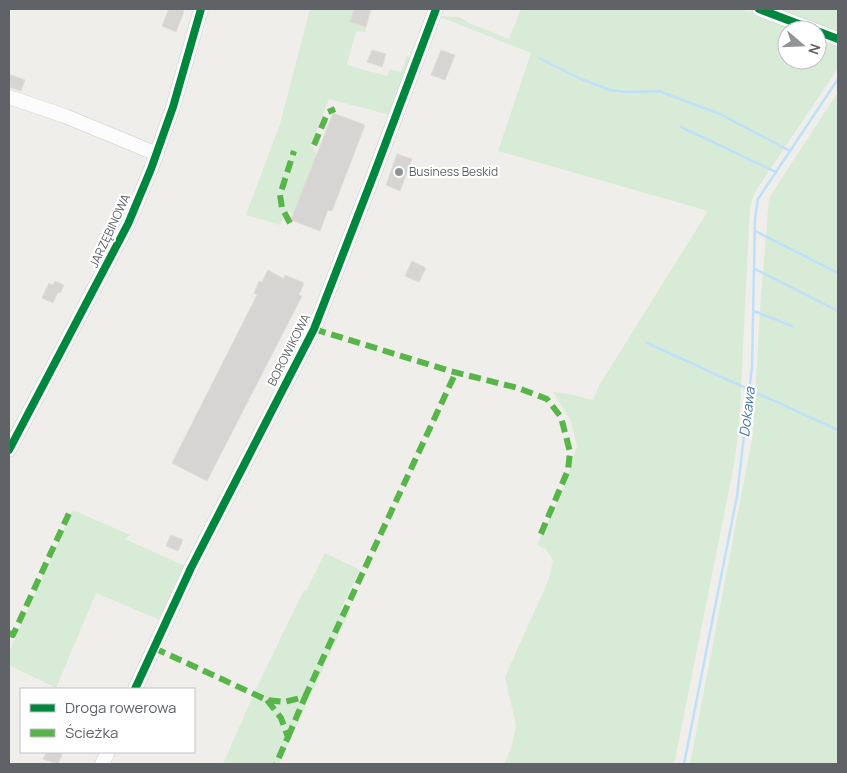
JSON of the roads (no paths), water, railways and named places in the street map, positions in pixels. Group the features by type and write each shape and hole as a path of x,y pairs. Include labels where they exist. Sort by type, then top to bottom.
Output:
{"street":[{"name":"JARZĘBINOWA","path":"9,450 128,224 157,154 173,107 201,9"},
{"name":"BOROWIKOWA","path":"136,688 191,568 314,329 436,9"},
{"path":"759,9 838,39"},
{"path":"9,97 65,116 157,154"}],"waterway":[{"path":"541,59 581,79 610,90 626,92 659,91 720,114 790,151"},
{"name":"Dokawa","path":"684,764 737,496 752,367 755,218 758,199 838,79"},
{"path":"681,127 776,172"},
{"path":"755,231 838,273"},
{"path":"755,269 838,311"},
{"path":"754,311 792,326"},
{"path":"647,343 838,430"}],"place":[{"name":"Business Beskid","path":"399,172"}]}
